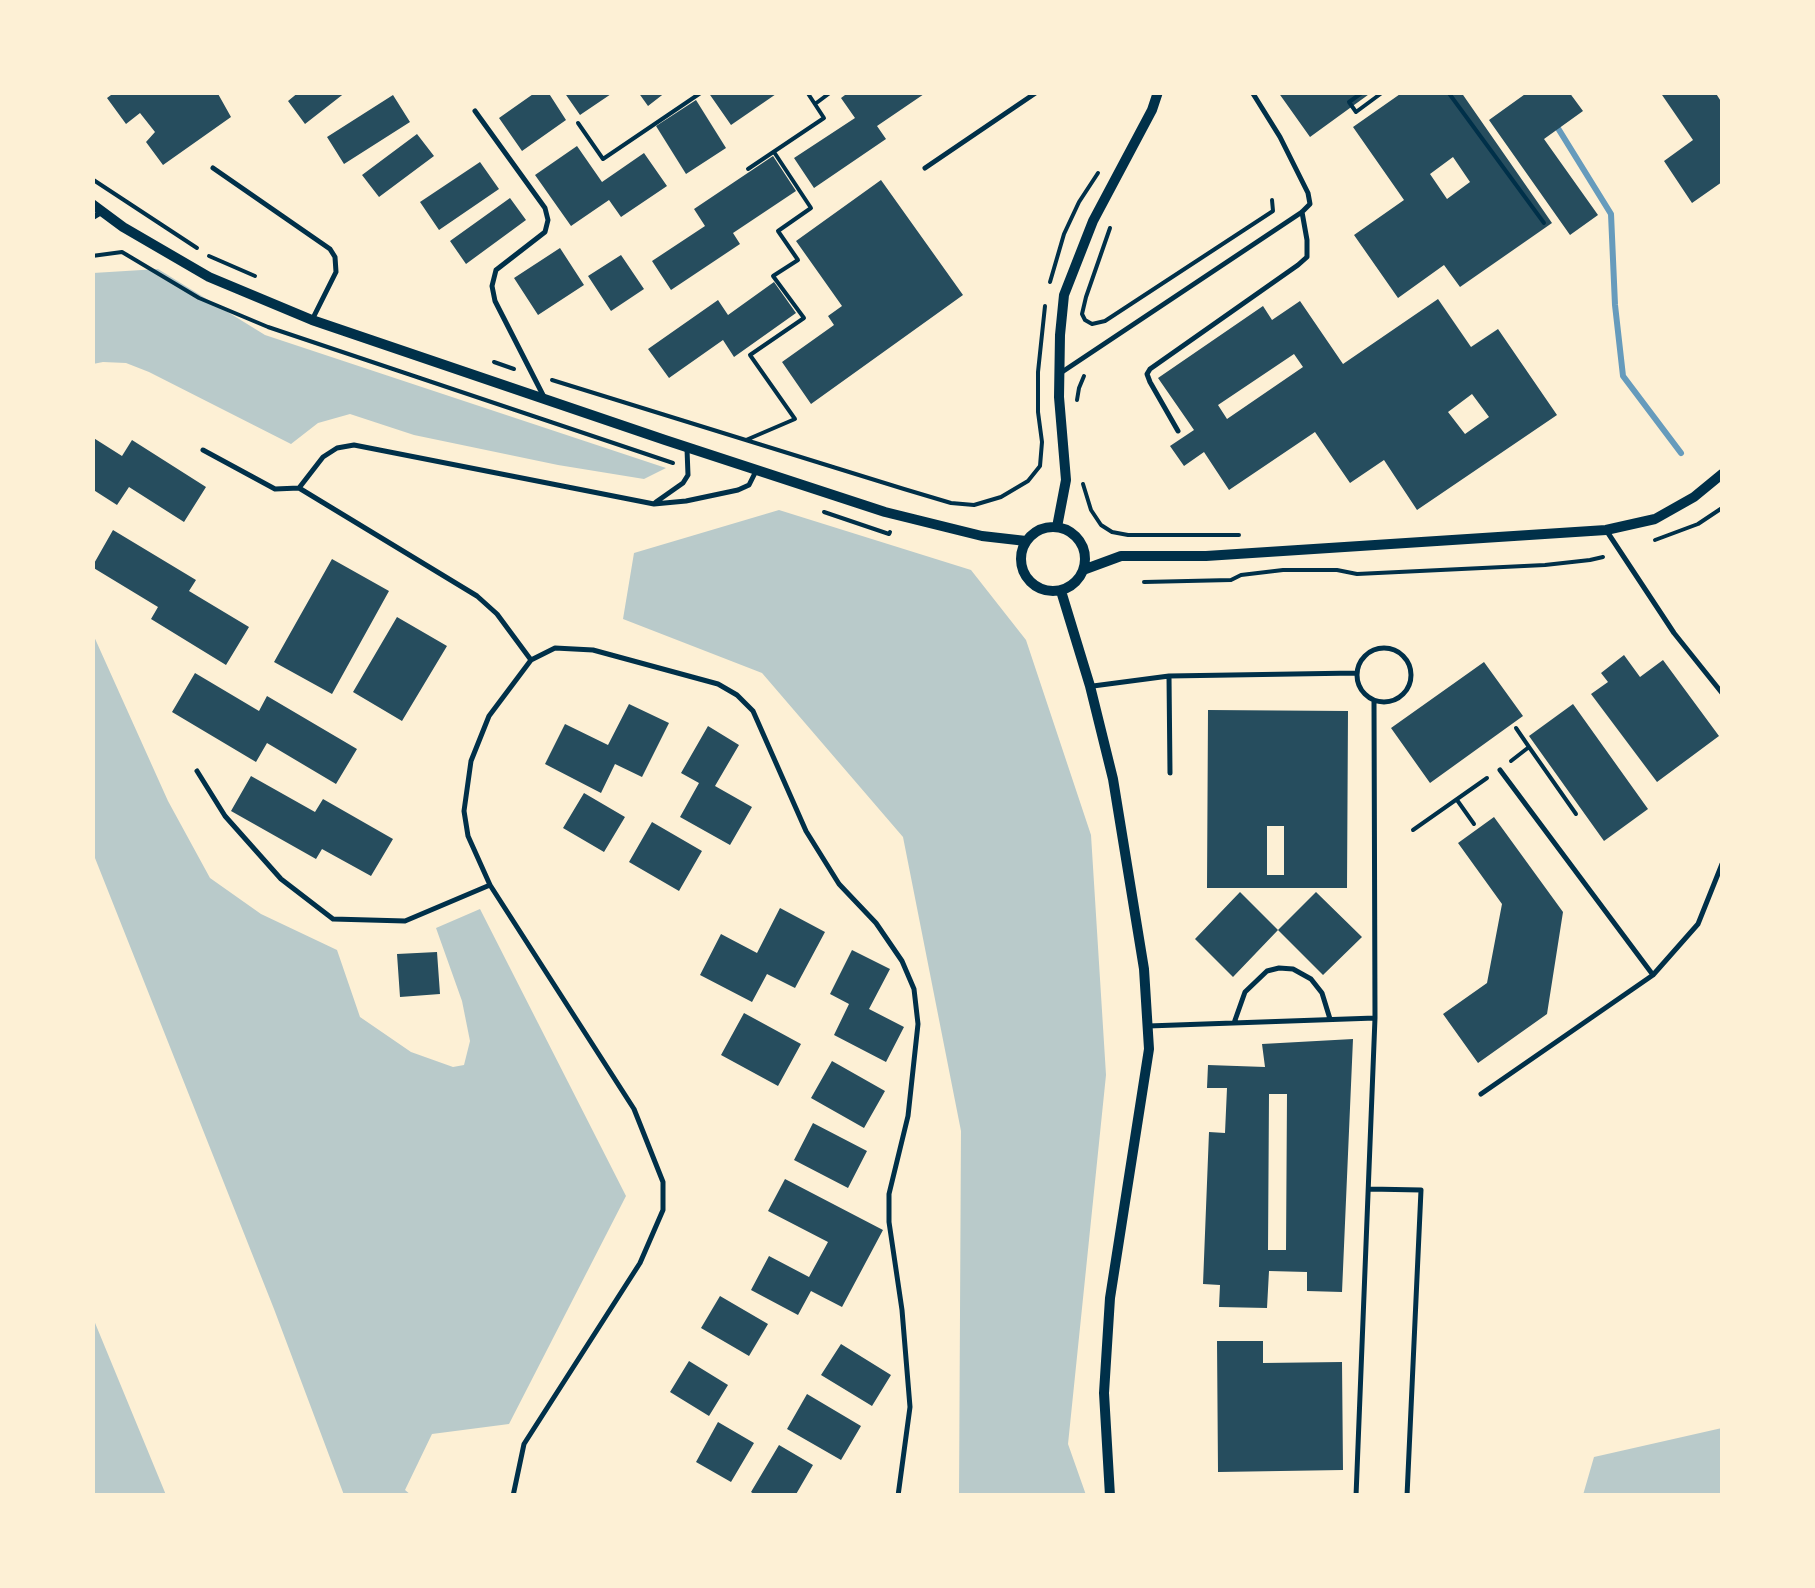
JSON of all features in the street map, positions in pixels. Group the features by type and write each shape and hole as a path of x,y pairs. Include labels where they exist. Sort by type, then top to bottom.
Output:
{"street":[{"path":"1057,527 1066,480 1059,397 1064,295 1092,221 1158,92"},
{"path":"96,211 209,277 312,320 893,514 982,536 1026,541"},
{"path":"1084,570 1121,556 1206,556 1606,530 1656,519 1694,497 1722,474"},
{"path":"1066,529 1081,542 1084,570 1072,586 1050,592 1039,589 1030,583 1020,562 1026,541 1039,530 1066,529"},
{"path":"1061,590 1090,686 1116,798 1144,969 1148,1026 1149,1049 1110,1298 1104,1393 1110,1496"}],"lane":[{"path":"924,168 1037,92"},
{"path":"1061,373 1310,204 1280,137 1252,92"},
{"path":"475,111 544,208 548,220 544,232 496,270 492,286 495,301 546,400"},
{"path":"213,168 330,249 336,272 312,320"},
{"path":"1178,431 1147,374 1150,368 1307,257 1302,212"},
{"path":"299,488 322,457 354,444 654,504 738,490 749,485 757,470"},
{"path":"654,504 684,482 688,475 687,447"},
{"path":"202,450 276,489 299,488 477,596 497,614 531,660"},
{"path":"1606,530 1674,633 1722,693"},
{"path":"512,1496 524,1444 640,1263 663,1210 663,1182 634,1109 490,885 468,836 464,812 470,761 490,716 531,660 555,648 593,650 718,684 754,711 806,831 838,884 876,923 902,962 914,989 918,1024 908,1116 889,1194 888,1222 902,1310 910,1407 898,1496"},
{"path":"1389,648 1404,657 1411,674 1406,690 1392,702 1374,701 1361,690 1356,673 1364,656 1389,648"},
{"path":"1090,686 1169,676 1356,673"},
{"path":"1169,676 1170,773"},
{"path":"1356,1496 1375,1018 1374,701"},
{"path":"1500,770 1653,976"},
{"path":"197,771 224,816 281,879 333,918 405,921 490,885"},
{"path":"1481,1094 1653,976 1698,924 1722,864"},
{"path":"1234,1023 1245,992 1266,971 1279,968 1293,968 1310,979 1322,993 1330,1019"},
{"path":"1148,1026 1375,1018"},
{"path":"1369,1190 1422,1190 1408,1496"}],"path":[{"path":"578,124 603,159 702,92"},
{"path":"748,169 824,118 806,92"},
{"path":"815,104 832,92"},
{"path":"1363,92 1349,102 1356,112 1383,92"},
{"path":"1448,92 1544,223"},
{"path":"742,441 794,419 750,355 804,318 774,276 798,260 778,232 811,208 774,152"},
{"path":"1050,280 1064,234 1097,174"},
{"path":"92,179 208,256 266,281"},
{"path":"1114,217 1082,314 1092,324 1105,320 1273,211 1272,200"},
{"path":"490,361 742,441 951,503 974,505 1000,497 1028,481 1040,466 1038,372 1046,298"},
{"path":"1076,408 1078,388 1085,374"},
{"path":"1082,482 1091,510 1100,525 1112,532 1238,536"},
{"path":"1656,540 1698,524 1722,508"},
{"path":"1144,582 1231,580 1241,575 1283,570 1357,574 1545,565 1603,556"},
{"path":"1516,728 1529,747"},
{"path":"1456,799 1474,824"}],"shaded area":[{"path":"158,269 265,335 666,468 644,479 558,465 414,435 350,414 318,423 291,444 149,372 126,363 93,364 93,273"},
{"path":"779,510 971,570 1026,640 1091,835 1106,1075 1068,1444 1086,1495 959,1495 961,1131 903,837 762,673 623,619 634,553"},
{"path":"92,632 168,801 210,878 261,914 337,950 360,1017 411,1052 453,1067 464,1065 470,1041 462,1001 436,928 480,909 626,1196 509,1424 432,1434 405,1490 411,1495 344,1495 93,853"},
{"path":"93,1318 166,1495 93,1495"},
{"path":"1722,1428 1722,1495 1583,1495 1594,1457"}],"building":[{"path":"115,92 217,92 231,117 163,165 146,142 155,132 140,113 126,124 107,98"},
{"path":"299,92 346,92 305,124 288,101"},
{"path":"536,92 548,92 566,120 522,151 499,118"},
{"path":"564,92 614,92 580,115"},
{"path":"638,92 666,92 648,106"},
{"path":"708,92 779,92 731,125"},
{"path":"849,92 927,92 877,126 886,139 814,188 794,158 855,118 841,98"},
{"path":"1278,92 1372,92 1310,137"},
{"path":"1403,92 1461,92 1552,223 1460,287 1444,265 1398,298 1354,235 1404,200 1353,127","holes":["1453,157 1470,182 1447,199 1430,174"]},
{"path":"1528,92 1569,92 1583,111 1544,139 1598,215 1570,235 1489,120"},
{"path":"1660,92 1715,92 1722,103 1722,182 1692,203 1664,161 1693,140"},
{"path":"393,95 410,122 344,164 327,137"},
{"path":"696,100 726,148 686,174 656,126"},
{"path":"417,134 434,156 379,197 362,175"},
{"path":"577,146 602,182 644,153 667,186 621,217 609,200 571,226 535,175"},
{"path":"773,156 796,191 733,233 740,244 671,290 652,261 705,226 694,209"},
{"path":"480,162 499,189 439,230 420,202"},
{"path":"881,180 963,295 811,404 782,362 834,325 828,316 842,306 796,241"},
{"path":"510,198 526,220 466,264 450,241"},
{"path":"560,248 584,285 538,315 514,278"},
{"path":"621,255 644,289 611,311 588,276"},
{"path":"774,282 796,313 734,357 723,340 669,378 648,349 718,300 728,315"},
{"path":"1438,299 1471,347 1498,329 1557,415 1417,510 1384,460 1350,483 1315,432 1229,490 1204,452 1184,466 1170,446 1194,430 1158,378 1263,306 1272,320 1300,301 1343,364","holes":["1294,354 1303,367 1227,419 1218,405","1472,394 1489,417 1465,434 1448,412"]},
{"path":"92,437 122,456 132,440 206,487 184,522 129,487 117,505 92,489"},
{"path":"113,530 196,580 189,591 249,627 226,665 151,619 158,607 92,567"},
{"path":"332,559 389,591 332,694 274,662"},
{"path":"397,617 447,646 402,721 353,692"},
{"path":"1624,655 1640,677 1663,660 1719,736 1657,782 1591,694 1608,682 1601,673"},
{"path":"1484,662 1523,716 1430,783 1391,728"},
{"path":"195,673 259,711 267,696 357,749 336,784 267,743 256,762 172,712"},
{"path":"629,704 669,723 642,777 615,764 601,793 545,764 565,724 608,745"},
{"path":"1573,704 1648,809 1604,841 1529,736"},
{"path":"1208,710 1348,711 1347,888 1207,888","holes":["1267,826 1284,826 1284,875 1267,875"]},
{"path":"708,726 739,745 715,786 752,807 730,845 680,817 699,783 681,773"},
{"path":"251,776 315,812 323,799 393,839 371,876 322,849 316,859 231,811"},
{"path":"584,793 625,817 604,852 563,828"},
{"path":"1494,817 1563,912 1547,1014 1478,1063 1443,1014 1487,983 1502,904 1458,843"},
{"path":"652,822 702,851 679,891 629,862"},
{"path":"1240,892 1278,930 1233,977 1195,939"},
{"path":"1316,892 1362,937 1323,975 1278,930"},
{"path":"780,908 825,932 795,988 767,974 752,1002 700,975 721,934 757,953"},
{"path":"852,950 890,969 869,1009 904,1027 886,1062 834,1035 849,1004 830,994"},
{"path":"437,952 440,994 400,997 397,954"},
{"path":"744,1013 801,1044 778,1086 721,1055"},
{"path":"1353,1039 1342,1292 1307,1291 1307,1272 1269,1271 1267,1308 1219,1307 1220,1285 1203,1284 1209,1132 1225,1133 1227,1088 1207,1088 1208,1065 1265,1067 1262,1044","holes":["1269,1094 1287,1094 1286,1250 1268,1250"]},
{"path":"832,1061 885,1091 864,1128 811,1098"},
{"path":"813,1123 867,1151 848,1188 794,1160"},
{"path":"785,1179 883,1230 842,1307 811,1291 798,1315 751,1290 769,1256 809,1277 828,1242 768,1211"},
{"path":"720,1296 768,1324 749,1356 701,1328"},
{"path":"1217,1341 1263,1341 1263,1363 1342,1362 1343,1470 1218,1472"},
{"path":"841,1344 891,1375 872,1406 821,1375"},
{"path":"689,1361 728,1385 709,1416 670,1392"},
{"path":"807,1394 861,1426 841,1460 787,1429"},
{"path":"718,1422 754,1443 731,1482 696,1462"},
{"path":"779,1445 813,1465 795,1496 757,1496 751,1492"}],"waterway":[{"path":"1556,125 1611,214 1623,376 1681,453"}]}
